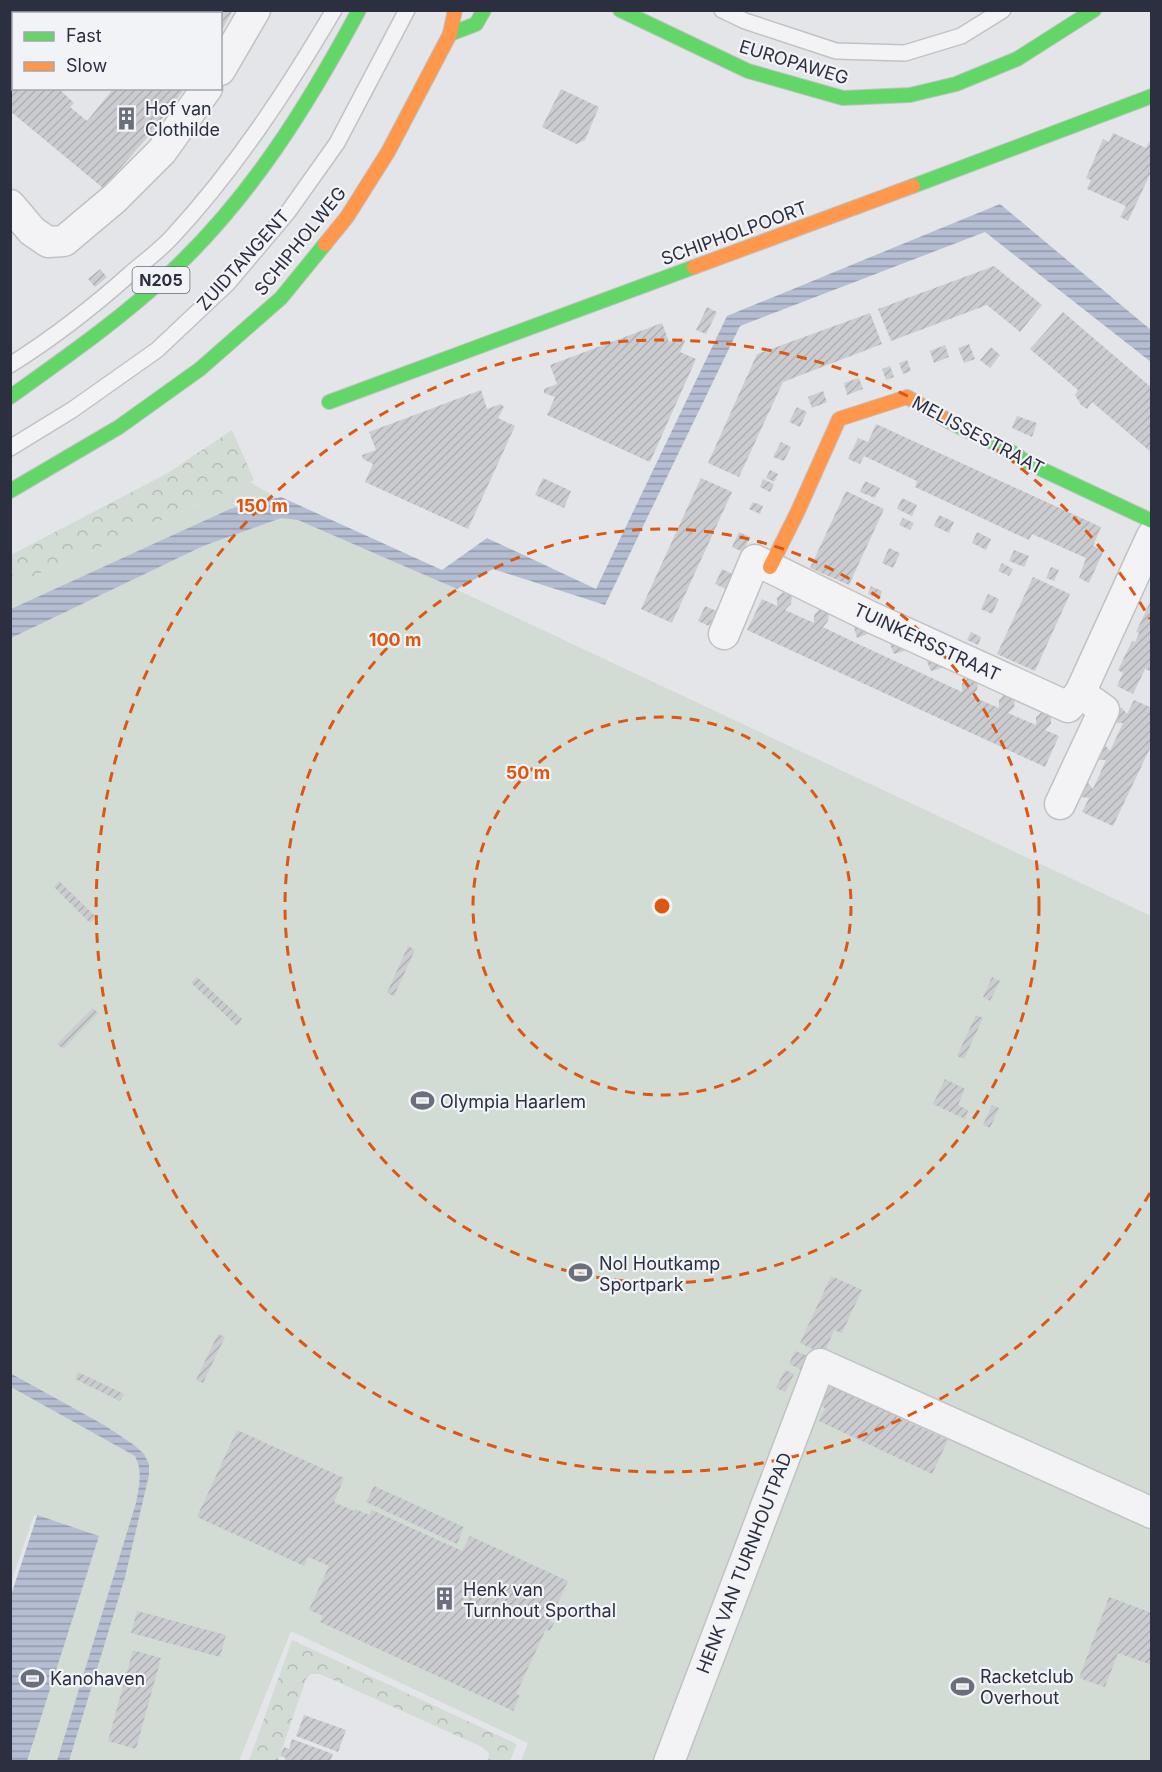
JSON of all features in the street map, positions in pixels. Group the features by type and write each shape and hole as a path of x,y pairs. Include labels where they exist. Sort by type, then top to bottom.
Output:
{"main road":[{"name":"N205","path":"10,397 77,350 144,296 194,249 241,195 286,136 359,10"},
{"name":"SCHIPHOLWEG","path":"10,491 119,427 200,369 281,298 347,217 382,162 450,34 455,10"},
{"path":"450,34 476,24 484,10"},
{"name":"EUROPAWEG","path":"620,10 748,71 843,98 910,95 956,84 1017,59 1094,10"},
{"name":"SCHIPHOLPOORT","path":"329,402 1152,96"},
{"name":"MELISSESTRAAT","path":"770,567 839,419 907,397 960,428 1011,450 1026,462 1152,521"}],"street":[{"path":"222,67 255,10"},
{"path":"10,205 32,231 48,242 64,241 114,199 162,151 206,90"},
{"path":"1060,804 1104,710 1080,693 1152,536"},
{"path":"724,634 755,560 770,567"},
{"name":"TUINKERSSTRAAT","path":"770,567 873,618 1068,707 1080,693"},
{"name":"HENK VAN TURNHOUTPAD","path":"669,1761 820,1364 1152,1513"}],"lane":[{"path":"10,365 41,345 105,295 171,239 224,176 299,70 334,10"},
{"name":"ZUIDTANGENT","path":"10,448 72,410 157,350 228,283 288,212 337,143 406,10"},
{"path":"722,10 745,21 836,51 905,53 961,36 1004,10"}],"green space":[{"path":"232,430 254,480 11,586 11,555 168,473"},
{"name":"Nol Houtkamp Sportpark","path":"250,482 332,531 1151,916 1151,1761 521,1761 528,1743 291,1631 239,1761 11,1761 11,586"},
{"path":"292,1640 517,1744 510,1761 488,1761 489,1753 482,1747 320,1674 311,1674 306,1679 278,1761 249,1761"}],"water":[{"path":"1000,204 1151,330 1151,362 985,232 740,326 605,605 493,569 457,589 298,520 281,518 203,546 11,638 11,609 230,509 281,497 442,570 487,538 596,589 727,316"},
{"path":"10,1373 104,1425 134,1445 144,1454 149,1464 149,1475 125,1577 69,1761 57,1761 136,1503 140,1479 139,1468 135,1456 11,1387"},
{"name":"Kanohaven","path":"37,1515 99,1536 27,1761 11,1762 11,1595"}],"pier":[{"path":"34,1515 37,1516 11,1595 10,1585"}],"building":[{"path":"26,10 54,10 53,12 24,12"},
{"path":"171,10 233,10 223,28 222,12 170,12"},
{"name":"Hof van Clothilde","path":"12,27 12,90 60,90 74,103 70,107 87,121 112,90 184,90 153,131 103,188 10,111 10,29"},
{"path":"561,89 599,107 585,140 576,144 542,127"},
{"path":"1113,133 1146,148 1152,137 1152,170 1128,221 1120,217 1126,206 1087,189 1091,180 1086,178 1103,139 1109,142"},
{"path":"994,266 1042,305 1020,332 987,305 891,341 878,309"},
{"path":"100,269 107,277 95,287 88,279"},
{"path":"707,307 717,312 706,334 696,330"},
{"path":"1063,312 1152,388 1152,453 1092,402 1087,409 1081,405 1075,395 1078,390 1030,349"},
{"path":"870,313 882,344 783,382 739,477 708,463 757,354"},
{"path":"662,323 669,342 682,338 685,341 680,352 696,359 650,462 547,415 555,397 544,393 544,389 557,384 550,365"},
{"path":"969,344 975,359 964,363 958,348"},
{"path":"945,345 949,357 934,363 930,351"},
{"path":"991,347 1000,355 990,368 980,360"},
{"path":"907,360 911,371 903,374 899,363"},
{"path":"890,366 894,377 886,380 882,369"},
{"path":"859,378 863,389 847,395 844,383"},
{"path":"481,390 487,409 501,404 504,407 498,418 515,426 468,529 365,482 373,464 363,459 362,455 376,450 369,432"},
{"path":"823,391 827,402 812,408 808,397"},
{"path":"797,407 807,412 800,427 789,422"},
{"path":"1017,416 1037,423 1032,437 1012,428"},
{"path":"876,424 1101,527 1093,546 1104,550 1089,583 1079,578 1086,558 1032,534 1029,540 915,487 917,481 864,456 860,464 848,459 858,438 868,442"},
{"path":"781,442 791,447 784,461 773,457"},
{"path":"770,470 778,474 774,482 766,478"},
{"path":"543,478 571,491 564,508 535,495"},
{"path":"701,478 732,492 672,623 641,609"},
{"path":"763,479 774,484 770,492 760,487"},
{"path":"865,481 880,488 875,498 860,492"},
{"path":"846,491 884,509 849,585 810,568"},
{"path":"902,498 917,505 912,516 897,509"},
{"path":"753,502 763,506 760,514 749,509"},
{"path":"939,515 954,522 949,533 934,526"},
{"path":"903,518 914,523 910,530 899,525"},
{"path":"739,532 750,537 743,552 732,547"},
{"path":"977,532 991,539 986,550 972,543"},
{"path":"889,548 900,553 893,568 882,563"},
{"path":"1014,550 1029,556 1024,567 1009,561"},
{"path":"1002,563 1013,569 1009,576 998,571"},
{"path":"1051,567 1059,570 1054,581 1046,578"},
{"path":"722,569 733,574 726,589 715,584"},
{"path":"1033,577 1070,594 1035,671 997,654"},
{"path":"871,586 882,591 879,599 868,594"},
{"path":"783,592 792,596 791,604 785,610 814,623 814,615 820,609 825,611 829,614 828,621 823,627 854,642 962,692 962,683 968,678 978,682 977,690 971,696 999,708 999,700 1004,695 1015,699 1014,707 1008,713 1036,725 1036,717 1042,712 1051,717 1051,724 1045,730 1059,736 1045,767 747,630 762,599 777,606 777,598"},
{"path":"988,594 999,599 992,614 981,609"},
{"path":"1152,598 1152,672 1145,669 1133,694 1117,686 1123,673 1118,670 1132,641 1135,642 1139,633 1136,632"},
{"path":"705,606 716,611 709,626 698,621"},
{"path":"853,624 870,633 857,638"},
{"path":"971,632 981,637 978,645 967,640"},
{"path":"889,642 907,650 894,654"},
{"path":"926,659 944,667 931,671"},
{"path":"1134,700 1152,708 1152,744 1113,826 1082,812 1089,798 1081,797 1075,792 1080,782 1088,783 1093,789 1106,760 1098,760 1092,755 1097,745 1105,745 1110,751 1123,723 1115,723 1110,718 1114,708 1122,708 1127,714"},
{"path":"59,881 96,917 90,923 54,887"},
{"path":"408,946 415,950 394,996 387,993"},
{"path":"197,977 242,1019 237,1026 191,983"},
{"path":"992,977 1000,981 990,1001 983,997"},
{"path":"93,1008 98,1013 63,1049 57,1044"},
{"path":"976,1015 983,1018 964,1059 957,1056"},
{"path":"945,1079 965,1089 958,1105 968,1110 965,1119 933,1104"},
{"path":"992,1105 999,1108 990,1128 983,1125"},
{"path":"831,1276 862,1290 842,1333 834,1330 824,1354 800,1343"},
{"path":"218,1334 225,1337 203,1383 196,1380"},
{"path":"795,1351 808,1356 802,1370 789,1364"},
{"path":"785,1370 794,1374 785,1392 776,1388"},
{"path":"78,1372 124,1394 120,1401 75,1379"},
{"path":"831,1376 903,1409 899,1418 948,1440 932,1474 819,1421 825,1408 818,1404"},
{"name":"Henk van Turnhout Sporthal","path":"237,1430 344,1478 334,1502 369,1515 372,1510 462,1551 470,1536 568,1581 549,1621 554,1623 550,1631 546,1629 516,1694 520,1696 513,1711 320,1622 323,1616 309,1610 329,1566 308,1557 304,1566 197,1517"},
{"path":"374,1486 464,1527 457,1544 366,1502"},
{"path":"1109,1597 1152,1613 1152,1665 1118,1653 1105,1687 1079,1678"},
{"path":"137,1611 226,1635 220,1657 131,1633"},
{"path":"133,1650 161,1658 136,1749 108,1741"},
{"path":"304,1715 346,1730 338,1752 296,1736"},
{"path":"292,1739 333,1754 330,1761 285,1760 286,1758 280,1756 284,1747 289,1749"}],"traffic: fast":[{"path":"10,397 133,305 201,242 252,181 276,148 298,115 359,10"},
{"path":"450,34 476,24 484,10"},
{"path":"620,10 748,71 843,98 910,95 956,84 1017,59 1094,10"},
{"path":"913,186 1152,96"},
{"path":"10,491 119,427 200,369 281,298 325,244"},
{"path":"329,402 694,267"},
{"path":"945,419 1017,455 1026,462 1152,521"}],"traffic: slow":[{"path":"325,244 347,217 388,152 450,34 455,10"},
{"path":"694,267 913,186"},
{"path":"770,567 839,419 907,397 945,419"}],"place":[{"name":"Hof van Clothilde","path":"127,118"},
{"name":"Olympia Haarlem","path":"422,1101"},
{"name":"Nol Houtkamp Sportpark","path":"581,1273"},
{"name":"Henk van Turnhout Sporthal","path":"445,1599"},
{"name":"Kanohaven","path":"32,1678"},
{"name":"Racketclub Overhout","path":"962,1686"}]}
